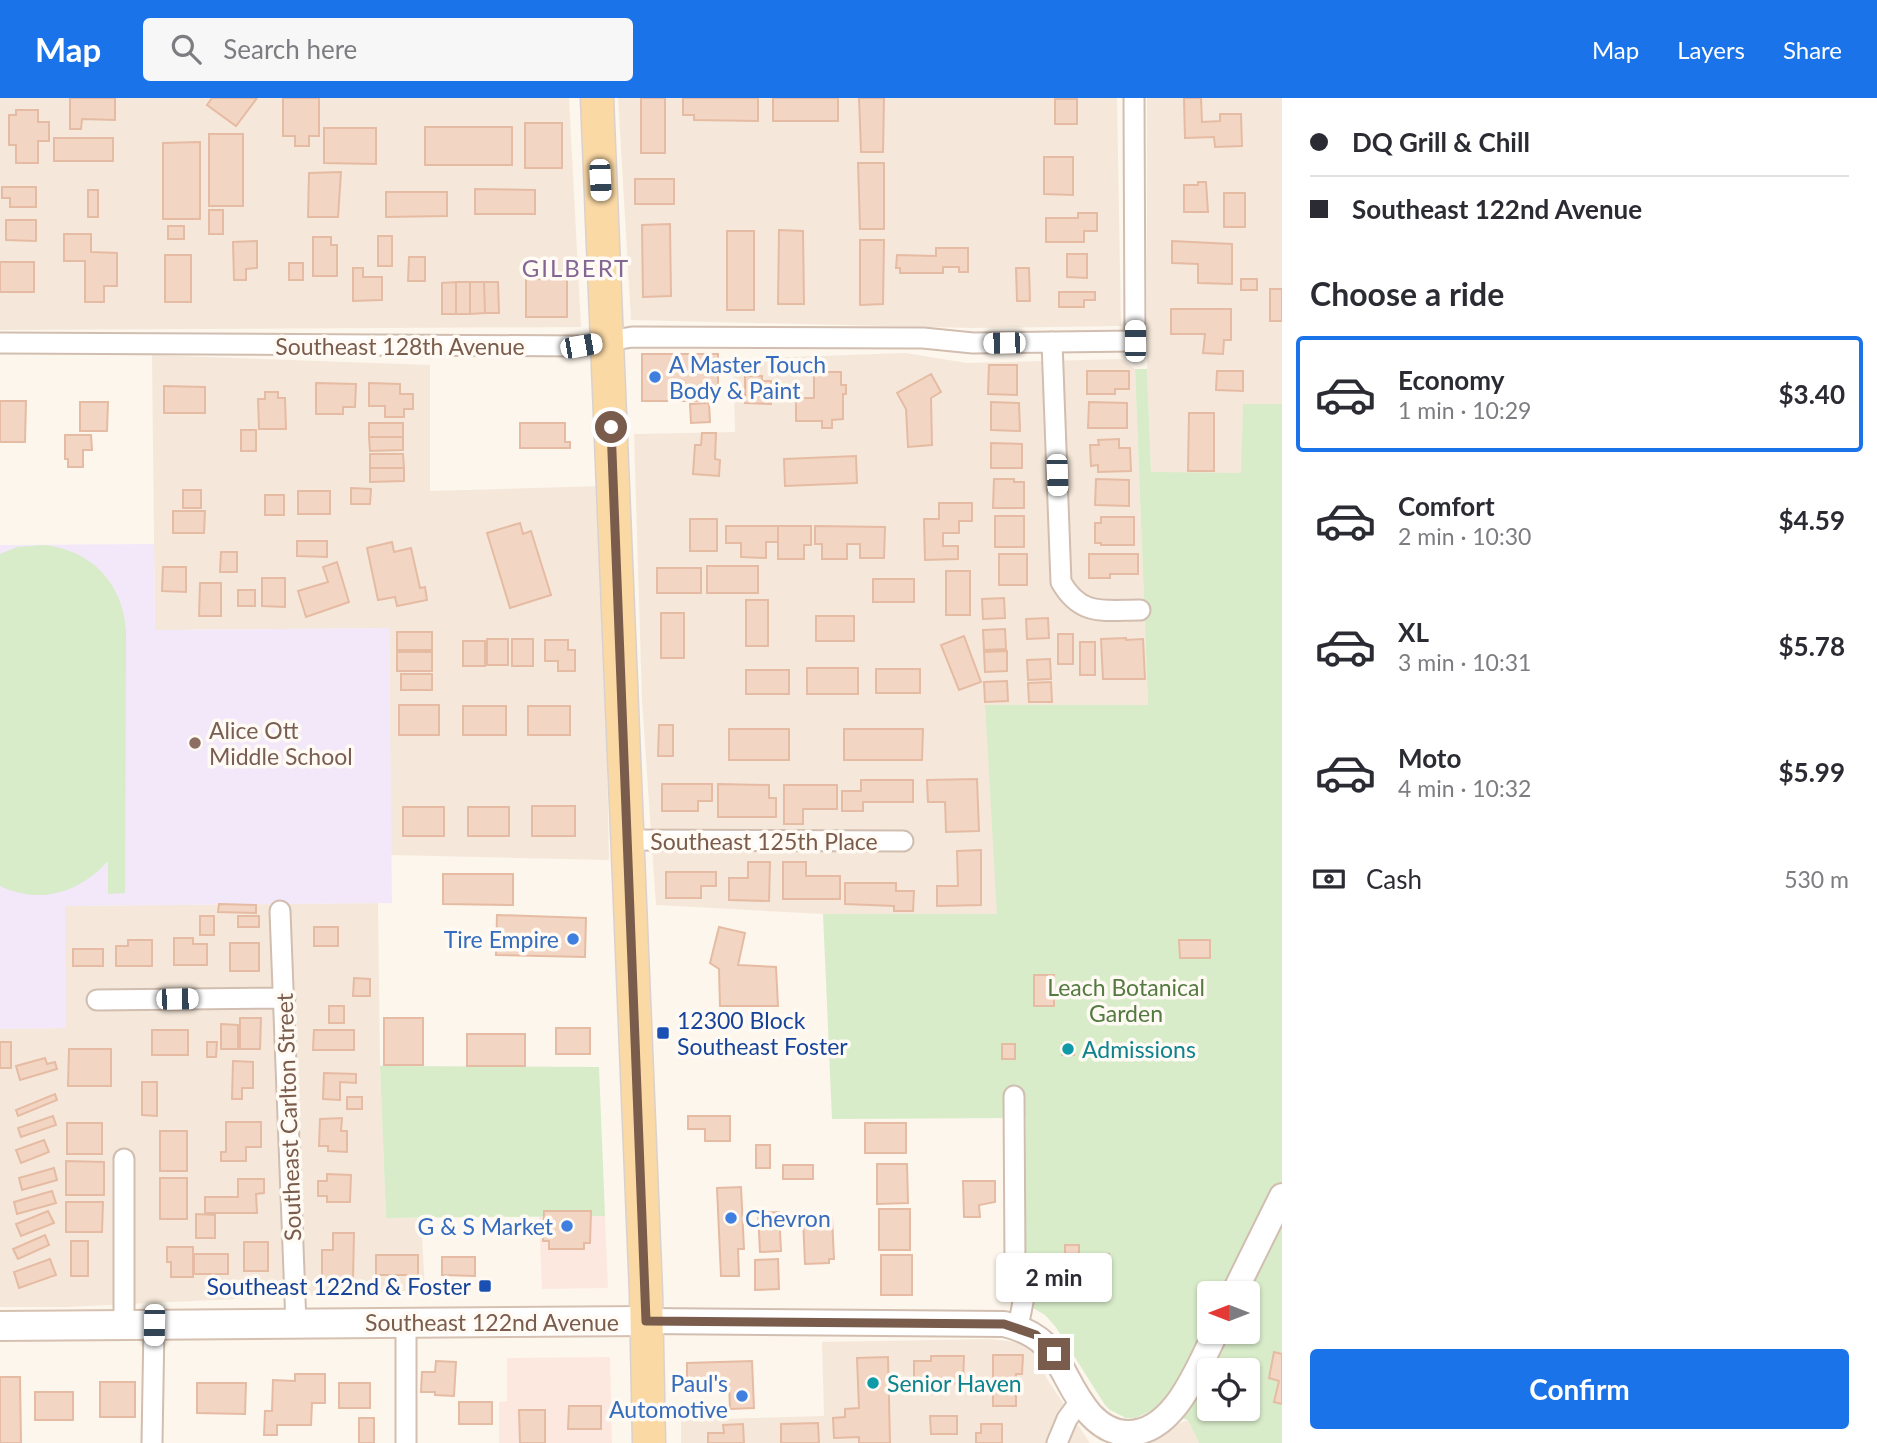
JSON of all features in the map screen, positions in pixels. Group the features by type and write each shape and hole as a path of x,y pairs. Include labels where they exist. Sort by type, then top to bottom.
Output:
{"main road":[{"path":"597,98 649,1443"},
{"name":"Southeast 122nd Avenue","path":"0,1326 646,1321"}],"street":[{"name":"Southeast 128th Avenue","path":"0,343 581,346 632,337 706,336 923,338 973,343 1135,341 1134,98"},
{"path":"1052,342 1061,582 1068,596 1079,604 1097,610 1140,610"},
{"name":"Southeast 125th Place","path":"626,840 903,841"},
{"name":"Southeast Carlton Street","path":"280,911 296,1324"},
{"path":"97,1000 285,998"},
{"path":"1014,1096 1015,1264 1024,1297 1018,1327"},
{"path":"124,1159 124,1325"},
{"path":"1240,1281 1282,1196"},
{"name":"Southeast 122nd Avenue","path":"646,1321 987,1322 1018,1327 1036,1335 1045,1343 1091,1415 1111,1430 1133,1433 1149,1429 1170,1412 1184,1393 1210,1344"},
{"path":"406,1323 406,1443"},
{"path":"152,1443 154,1325"},
{"path":"1057,1443 1081,1400"}],"shaded area":[{"path":"0,98 569,98 581,327 0,330"},
{"path":"618,98 1117,98 1121,326 971,328 631,320"},
{"path":"1147,98 1282,98 1282,404 1243,404 1242,473 1151,473 1147,369"},
{"path":"905,353 967,363 1122,359 1135,369 1148,705 985,705 998,914 823,914 656,905 642,701 634,434 735,432 733,359"},
{"path":"152,355 430,365 430,491 602,486 609,860 391,855 389,628 155,630"},
{"name":"Alice Ott Middle School","path":"154,544 155,630 389,628 392,903 65,906 66,1028 0,1029 0,545"},
{"path":"378,903 380,1066 386,1218 421,1218 425,1290 68,1307 0,1307 0,1029 65,1028 64,906"},
{"path":"605,1216 608,1288 542,1289 539,1217"},
{"path":"990,1339 1028,1343 1049,1382 1090,1443 681,1443 681,1420 824,1416 822,1342"},
{"path":"610,1357 612,1443 499,1443 499,1402 507,1401 507,1358"},
{"path":"1188,1420 1199,1443 1131,1443"}],"green space":[{"name":"Leach Botanical Garden","path":"1135,369 1147,369 1151,472 1241,473 1243,404 1282,404 1282,1443 1199,1443 1188,1420 1152,1410 1136,1418 1126,1418 1105,1405 1055,1326 1045,1315 1033,1308 1034,1291 1025,1259 1026,1118 832,1119 823,914 997,914 985,705 1148,705"},
{"path":"43,545 76,554 102,572 112,584 124,615 125,893 108,894 108,861 85,881 58,893 30,895 0,886 0,554 17,547"},
{"path":"380,1066 599,1067 605,1216 386,1218"}],"building":[{"path":"70,98 115,98 115,120 82,119 81,129 70,129"},
{"path":"212,98 257,98 236,126 207,105"},
{"path":"283,98 319,98 319,136 309,136 309,146 295,146 295,136 283,136"},
{"path":"641,98 665,98 665,153 641,153"},
{"path":"683,98 758,98 758,121 694,120 694,115 683,115"},
{"path":"773,98 838,98 838,121 773,121"},
{"path":"859,98 884,98 883,152 861,152"},
{"path":"1184,98 1201,98 1202,122 1220,121 1220,114 1241,114 1242,146 1215,147 1214,137 1185,138"},
{"path":"1055,99 1077,99 1077,124 1055,124"},
{"path":"16,110 38,110 38,122 49,122 49,141 38,141 38,163 16,163 16,145 9,145 9,115 16,115"},
{"path":"525,123 562,123 562,168 525,168"},
{"path":"425,127 512,127 512,165 425,165"},
{"path":"324,128 376,128 376,164 324,163"},
{"path":"209,134 243,134 243,206 209,206"},
{"path":"54,138 113,138 113,161 54,161"},
{"path":"200,142 200,219 163,219 163,143"},
{"path":"1044,157 1073,157 1073,195 1044,194"},
{"path":"858,163 884,163 884,229 860,229"},
{"path":"341,172 338,217 308,217 309,173"},
{"path":"635,179 674,179 674,204 635,204"},
{"path":"1198,182 1206,182 1208,212 1184,212 1184,185 1198,185"},
{"path":"2,187 36,187 36,207 10,207 10,198 2,198"},
{"path":"475,189 535,190 535,214 475,214"},
{"path":"88,190 98,190 98,217 88,217"},
{"path":"386,192 447,192 447,216 386,217"},
{"path":"1224,193 1245,193 1245,227 1224,227"},
{"path":"209,210 223,210 223,234 209,234"},
{"path":"1078,213 1097,213 1097,231 1084,231 1084,242 1046,242 1046,218 1078,218"},
{"path":"6,220 36,220 36,241 6,240"},
{"path":"670,224 671,296 643,297 642,225"},
{"path":"168,226 184,226 184,239 168,239"},
{"path":"779,230 803,231 804,304 778,304"},
{"path":"727,231 754,231 754,310 727,310"},
{"path":"64,234 91,234 91,252 117,253 117,286 104,286 104,302 85,302 85,261 64,261"},
{"path":"378,236 392,236 392,266 378,266"},
{"path":"313,237 331,237 331,245 337,245 337,276 313,276"},
{"path":"860,240 884,240 883,304 860,305"},
{"path":"257,241 257,268 246,269 246,280 234,280 233,242"},
{"path":"1172,241 1232,244 1232,284 1198,283 1198,264 1172,263"},
{"path":"936,248 968,248 968,272 959,272 959,267 943,267 943,273 900,273 900,268 896,268 897,255 936,256"},
{"path":"1067,254 1087,254 1087,278 1067,277"},
{"path":"165,255 191,255 191,302 165,302"},
{"path":"409,257 425,257 425,281 408,281"},
{"path":"0,262 34,262 34,292 0,292"},
{"path":"289,263 303,263 303,280 289,280"},
{"path":"353,268 363,268 363,277 382,277 382,300 353,301"},
{"path":"1016,268 1029,268 1030,301 1017,301"},
{"path":"526,279 567,279 567,317 526,317"},
{"path":"1241,279 1257,279 1257,290 1241,290"},
{"path":"456,282 470,282 470,314 456,314"},
{"path":"456,282 456,314 442,314 442,283"},
{"path":"470,282 484,282 485,313 470,314"},
{"path":"484,282 498,282 499,313 485,313"},
{"path":"1270,289 1282,289 1282,321 1270,321"},
{"path":"1059,292 1095,292 1095,300 1084,300 1084,307 1059,307"},
{"path":"1171,309 1231,309 1231,340 1224,340 1223,354 1203,353 1205,334 1171,334"},
{"path":"642,354 718,354 718,401 642,401"},
{"path":"989,365 1017,365 1017,395 988,394"},
{"path":"1087,371 1129,371 1129,389 1115,389 1115,394 1087,394"},
{"path":"1217,371 1243,371 1243,391 1216,390"},
{"path":"814,372 841,372 841,385 846,385 846,394 843,394 843,419 832,420 832,428 822,428 822,421 796,421 796,398 814,398"},
{"path":"931,374 941,392 931,398 932,445 908,447 906,409 897,393"},
{"path":"745,376 762,376 762,381 771,381 771,404 745,403"},
{"path":"316,383 356,384 355,407 343,407 343,414 316,414"},
{"path":"369,383 400,384 400,394 413,394 413,409 404,409 404,417 385,417 385,406 369,406"},
{"path":"164,386 205,387 205,413 164,413"},
{"path":"265,392 278,392 278,398 285,398 286,429 259,429 258,399 265,399"},
{"path":"0,401 26,401 25,442 0,442"},
{"path":"80,402 108,402 107,431 80,431"},
{"path":"991,402 1019,403 1020,431 991,430"},
{"path":"1089,402 1127,403 1127,428 1088,428"},
{"path":"709,403 710,422 691,423 690,404"},
{"path":"1189,413 1214,413 1214,471 1188,471"},
{"path":"369,423 403,423 403,437 369,437"},
{"path":"520,423 565,423 565,442 570,442 570,448 520,448"},
{"path":"241,430 256,430 256,451 241,451"},
{"path":"702,433 716,433 715,459 720,460 719,476 693,474 695,445 701,445"},
{"path":"65,435 91,435 92,450 83,450 83,467 68,467 68,459 65,459"},
{"path":"369,437 403,437 403,450 370,451"},
{"path":"1119,439 1119,448 1130,448 1131,471 1098,472 1098,465 1091,466 1090,445 1099,445 1098,440"},
{"path":"991,443 1022,444 1022,468 991,468"},
{"path":"370,454 403,454 404,468 370,468"},
{"path":"856,456 857,483 785,486 784,459"},
{"path":"370,468 404,468 404,481 370,482"},
{"path":"994,479 1024,482 1024,508 993,508"},
{"path":"1096,479 1129,480 1129,506 1095,505"},
{"path":"351,488 371,489 370,504 351,504"},
{"path":"183,490 201,490 201,508 183,508"},
{"path":"298,491 330,491 330,514 298,514"},
{"path":"265,495 284,495 284,515 265,515"},
{"path":"939,503 972,503 972,521 959,521 959,533 943,533 943,546 958,546 958,559 925,560 924,519 939,519"},
{"path":"173,511 205,511 204,533 173,533"},
{"path":"995,516 1024,516 1024,547 995,547"},
{"path":"1101,517 1134,517 1134,545 1095,543 1095,523 1101,523"},
{"path":"690,519 717,519 717,551 690,551"},
{"path":"520,523 523,534 531,531 551,595 510,608 487,533"},
{"path":"726,526 778,526 778,542 766,542 766,558 741,557 741,543 726,543"},
{"path":"778,526 811,526 811,545 804,545 804,559 778,559"},
{"path":"815,526 885,527 884,558 860,558 860,544 847,544 847,559 822,559 822,544 815,544"},
{"path":"297,541 327,541 327,557 297,556"},
{"path":"392,542 394,552 411,548 420,588 425,587 427,600 397,606 395,597 378,600 367,548"},
{"path":"221,552 237,552 237,572 220,572"},
{"path":"999,554 1027,554 1027,585 999,585"},
{"path":"1089,554 1138,554 1138,574 1110,574 1110,578 1089,578"},
{"path":"337,562 349,602 306,617 298,591 328,582 323,567"},
{"path":"707,566 758,566 758,593 707,593"},
{"path":"163,567 186,567 186,592 162,591"},
{"path":"657,568 701,568 701,593 657,593"},
{"path":"946,571 970,571 970,615 946,615"},
{"path":"262,578 285,578 285,607 262,606"},
{"path":"873,579 914,579 914,602 873,602"},
{"path":"200,583 221,583 221,616 199,616"},
{"path":"238,590 255,590 255,606 238,606"},
{"path":"1004,598 1005,618 983,619 982,599"},
{"path":"746,600 768,600 768,646 746,646"},
{"path":"661,613 684,613 684,658 661,658"},
{"path":"816,616 854,616 854,641 816,641"},
{"path":"1048,618 1049,638 1027,639 1026,619"},
{"path":"1005,629 1006,649 984,650 983,630"},
{"path":"397,632 432,632 432,650 397,650"},
{"path":"1058,634 1073,634 1073,664 1058,664"},
{"path":"964,636 981,682 959,690 941,645"},
{"path":"487,639 508,639 508,665 487,665"},
{"path":"512,639 533,639 533,666 512,666"},
{"path":"1101,639 1143,639 1145,679 1103,679"},
{"path":"545,640 568,640 568,650 575,650 575,671 558,671 558,661 545,661"},
{"path":"463,641 485,641 485,666 463,666"},
{"path":"1080,642 1095,642 1095,675 1080,675"},
{"path":"1007,651 1007,671 985,672 984,652"},
{"path":"397,652 432,652 432,671 397,671"},
{"path":"1050,659 1051,679 1028,680 1027,660"},
{"path":"807,668 858,668 858,694 807,694"},
{"path":"876,669 920,669 920,693 876,693"},
{"path":"746,670 789,670 789,694 746,694"},
{"path":"401,674 432,674 432,690 401,690"},
{"path":"1007,681 1008,701 985,702 984,682"},
{"path":"1051,682 1052,702 1029,702 1028,683"},
{"path":"399,705 439,705 439,735 399,735"},
{"path":"463,706 506,706 506,735 463,735"},
{"path":"528,706 570,706 570,735 528,735"},
{"path":"659,725 673,725 673,756 658,756"},
{"path":"729,729 789,729 789,760 729,760"},
{"path":"844,729 923,729 922,760 844,760"},
{"path":"977,779 979,831 946,832 945,802 928,802 927,780"},
{"path":"861,780 913,780 913,802 863,802 863,811 842,811 842,791 861,791"},
{"path":"662,784 712,784 712,801 698,801 698,811 662,811"},
{"path":"718,784 769,785 769,798 776,798 776,817 718,817"},
{"path":"784,785 837,785 837,809 803,809 803,824 784,824"},
{"path":"532,806 575,806 575,836 532,836"},
{"path":"403,807 444,807 444,836 403,836"},
{"path":"468,807 509,807 509,836 468,836"},
{"path":"981,850 981,905 937,906 937,886 958,886 957,851"},
{"path":"748,862 770,862 769,901 729,900 729,878 748,878"},
{"path":"783,862 806,862 806,876 840,876 840,899 783,899"},
{"path":"666,872 716,872 716,886 701,886 701,898 666,898"},
{"path":"443,874 513,874 513,905 443,904"},
{"path":"845,883 896,883 896,891 914,891 913,911 894,911 894,906 845,904"},
{"path":"219,904 256,905 256,913 218,912"},
{"path":"497,915 586,918 585,957 496,955"},
{"path":"200,916 214,916 214,935 200,935"},
{"path":"238,916 259,916 259,927 238,927"},
{"path":"314,927 338,927 338,946 314,946"},
{"path":"719,927 745,933 738,965 776,967 778,1006 720,1006 719,969 710,963"},
{"path":"174,938 193,938 193,944 207,944 207,965 174,965"},
{"path":"128,940 152,940 152,966 116,966 116,946 128,946"},
{"path":"1179,940 1210,940 1210,958 1180,958"},
{"path":"230,943 259,943 259,971 230,971"},
{"path":"73,949 103,949 103,966 73,966"},
{"path":"1034,975 1054,975 1054,1006 1034,1006"},
{"path":"354,978 370,979 370,996 353,996"},
{"path":"329,1006 344,1006 344,1023 329,1023"},
{"path":"240,1018 261,1018 260,1049 240,1049"},
{"path":"384,1018 423,1018 423,1065 384,1065"},
{"path":"221,1024 238,1025 238,1049 221,1049"},
{"path":"556,1028 590,1028 590,1054 556,1054"},
{"path":"152,1030 188,1030 188,1055 152,1055"},
{"path":"314,1030 354,1030 354,1050 313,1050"},
{"path":"467,1034 525,1034 525,1066 467,1066"},
{"path":"0,1042 11,1042 11,1068 0,1068"},
{"path":"207,1042 217,1042 216,1057 207,1057"},
{"path":"1002,1044 1015,1044 1015,1059 1002,1059"},
{"name":"Admissions","path":"1062,1044 1074,1044 1074,1055 1062,1055"},
{"path":"69,1049 111,1049 111,1086 68,1086"},
{"path":"45,1058 47,1064 55,1062 57,1069 20,1080 16,1066"},
{"path":"233,1061 253,1062 253,1088 242,1088 242,1099 232,1099"},
{"path":"324,1073 356,1074 356,1083 340,1082 340,1100 323,1099"},
{"path":"142,1082 157,1082 157,1116 142,1115"},
{"path":"55,1094 57,1100 18,1116 16,1110"},
{"path":"347,1097 362,1097 362,1109 347,1109"},
{"path":"53,1116 56,1125 21,1137 18,1128"},
{"path":"688,1116 730,1116 730,1141 705,1141 705,1129 688,1129"},
{"path":"342,1118 341,1131 347,1131 347,1152 328,1151 328,1146 319,1146 320,1119"},
{"path":"226,1122 261,1122 261,1147 246,1147 246,1161 221,1161 221,1152 226,1152"},
{"path":"67,1123 102,1123 102,1154 67,1154"},
{"path":"865,1123 906,1123 906,1153 865,1153"},
{"path":"160,1131 187,1131 187,1171 160,1171"},
{"path":"44,1140 49,1152 21,1163 16,1150"},
{"path":"756,1145 770,1145 770,1168 756,1168"},
{"path":"66,1161 104,1162 104,1195 66,1195"},
{"path":"877,1164 907,1164 908,1203 877,1204"},
{"path":"783,1165 813,1165 813,1179 783,1179"},
{"path":"54,1168 57,1180 22,1190 19,1178"},
{"path":"327,1174 351,1175 350,1202 327,1202 327,1196 318,1196 318,1181 327,1181"},
{"path":"160,1178 187,1178 187,1219 160,1219"},
{"path":"238,1179 264,1179 264,1193 256,1194 257,1213 205,1213 205,1197 238,1197"},
{"path":"963,1181 995,1181 995,1202 979,1205 980,1217 964,1217"},
{"name":"Chevron","path":"741,1187 744,1249 738,1249 739,1276 721,1276 717,1188"},
{"path":"52,1191 56,1203 17,1214 14,1202"},
{"path":"66,1202 103,1202 102,1232 66,1232"},
{"path":"879,1209 910,1209 910,1250 879,1250"},
{"path":"48,1211 54,1223 21,1236 16,1224"},
{"name":"G & S Market","path":"544,1211 591,1211 590,1243 584,1243 584,1249 549,1249 549,1241 543,1241"},
{"path":"779,1212 781,1251 760,1252 758,1213"},
{"path":"196,1214 215,1215 215,1238 196,1238"},
{"path":"832,1218 834,1259 829,1259 829,1263 805,1264 803,1219"},
{"path":"333,1233 354,1233 353,1279 322,1279 322,1250 333,1250"},
{"path":"45,1235 49,1245 18,1259 13,1249"},
{"path":"71,1241 88,1241 88,1276 71,1276"},
{"path":"244,1242 268,1242 268,1271 244,1271"},
{"path":"1065,1245 1079,1245 1079,1254 1109,1254 1109,1281 1071,1281 1071,1276 1055,1276 1055,1254 1065,1254"},
{"path":"167,1247 193,1247 193,1277 171,1277"},
{"path":"194,1254 228,1254 228,1274 194,1274"},
{"path":"376,1255 418,1255 418,1275 376,1275"},
{"path":"881,1255 912,1255 912,1295 881,1295"},
{"path":"442,1257 475,1257 475,1276 442,1275"},
{"path":"50,1259 56,1275 19,1288 14,1272"},
{"path":"778,1259 779,1289 755,1290 755,1260"},
{"path":"1274,1352 1282,1354 1282,1404 1274,1402 1279,1381 1269,1378"},
{"path":"993,1355 1023,1355 1022,1374 1016,1374 1016,1406 993,1406"},
{"path":"931,1356 964,1356 963,1384 944,1383 944,1378 938,1378 938,1394 914,1393 914,1361 931,1361"},
{"name":"Senior Haven","path":"888,1357 890,1443 859,1443 859,1437 834,1438 833,1418 845,1417 845,1409 859,1408 857,1358"},
{"path":"436,1361 456,1362 454,1396 421,1392 422,1372 435,1372"},
{"name":"Paul's Automotive","path":"752,1361 754,1408 730,1409 729,1382 687,1383 687,1363"},
{"path":"295,1374 325,1374 325,1403 312,1403 311,1425 277,1425 277,1435 264,1435 265,1411 272,1411 273,1380 295,1381"},
{"path":"0,1377 20,1377 21,1443 0,1443"},
{"path":"100,1382 135,1382 135,1417 100,1417"},
{"path":"197,1383 246,1383 245,1414 197,1413"},
{"path":"339,1383 370,1383 370,1408 339,1408"},
{"path":"35,1392 73,1392 73,1420 35,1420"},
{"path":"459,1402 492,1402 492,1424 459,1424"},
{"path":"569,1406 601,1406 601,1429 568,1429"},
{"path":"519,1410 545,1410 545,1443 520,1443"},
{"path":"930,1416 957,1416 957,1434 931,1434"},
{"path":"359,1418 374,1418 374,1443 359,1443"},
{"path":"818,1423 819,1443 781,1443 781,1424"},
{"path":"743,1424 744,1443 708,1443 708,1433 724,1433 723,1425"},
{"path":"981,1424 1002,1424 1002,1443 976,1443 976,1433 981,1433"}],"place":[{"name":"A Master Touch Body & Paint","path":"655,377"},
{"name":"Alice Ott Middle School","path":"195,743"},
{"name":"Tire Empire","path":"573,939"},
{"name":"12300 Block Southeast Foster","path":"663,1033"},
{"name":"Admissions","path":"1068,1049"},
{"name":"Chevron","path":"731,1218"},
{"name":"G & S Market","path":"567,1226"},
{"name":"Southeast 122nd & Foster","path":"485,1286"},
{"name":"Senior Haven","path":"873,1383"},
{"name":"Paul's Automotive","path":"742,1396"}],"district":[{"name":"GILBERT","path":"576,267"}],"route":[{"path":"611,427 646,1321 987,1322 1028,1331 1036,1335 1054,1354"}]}
